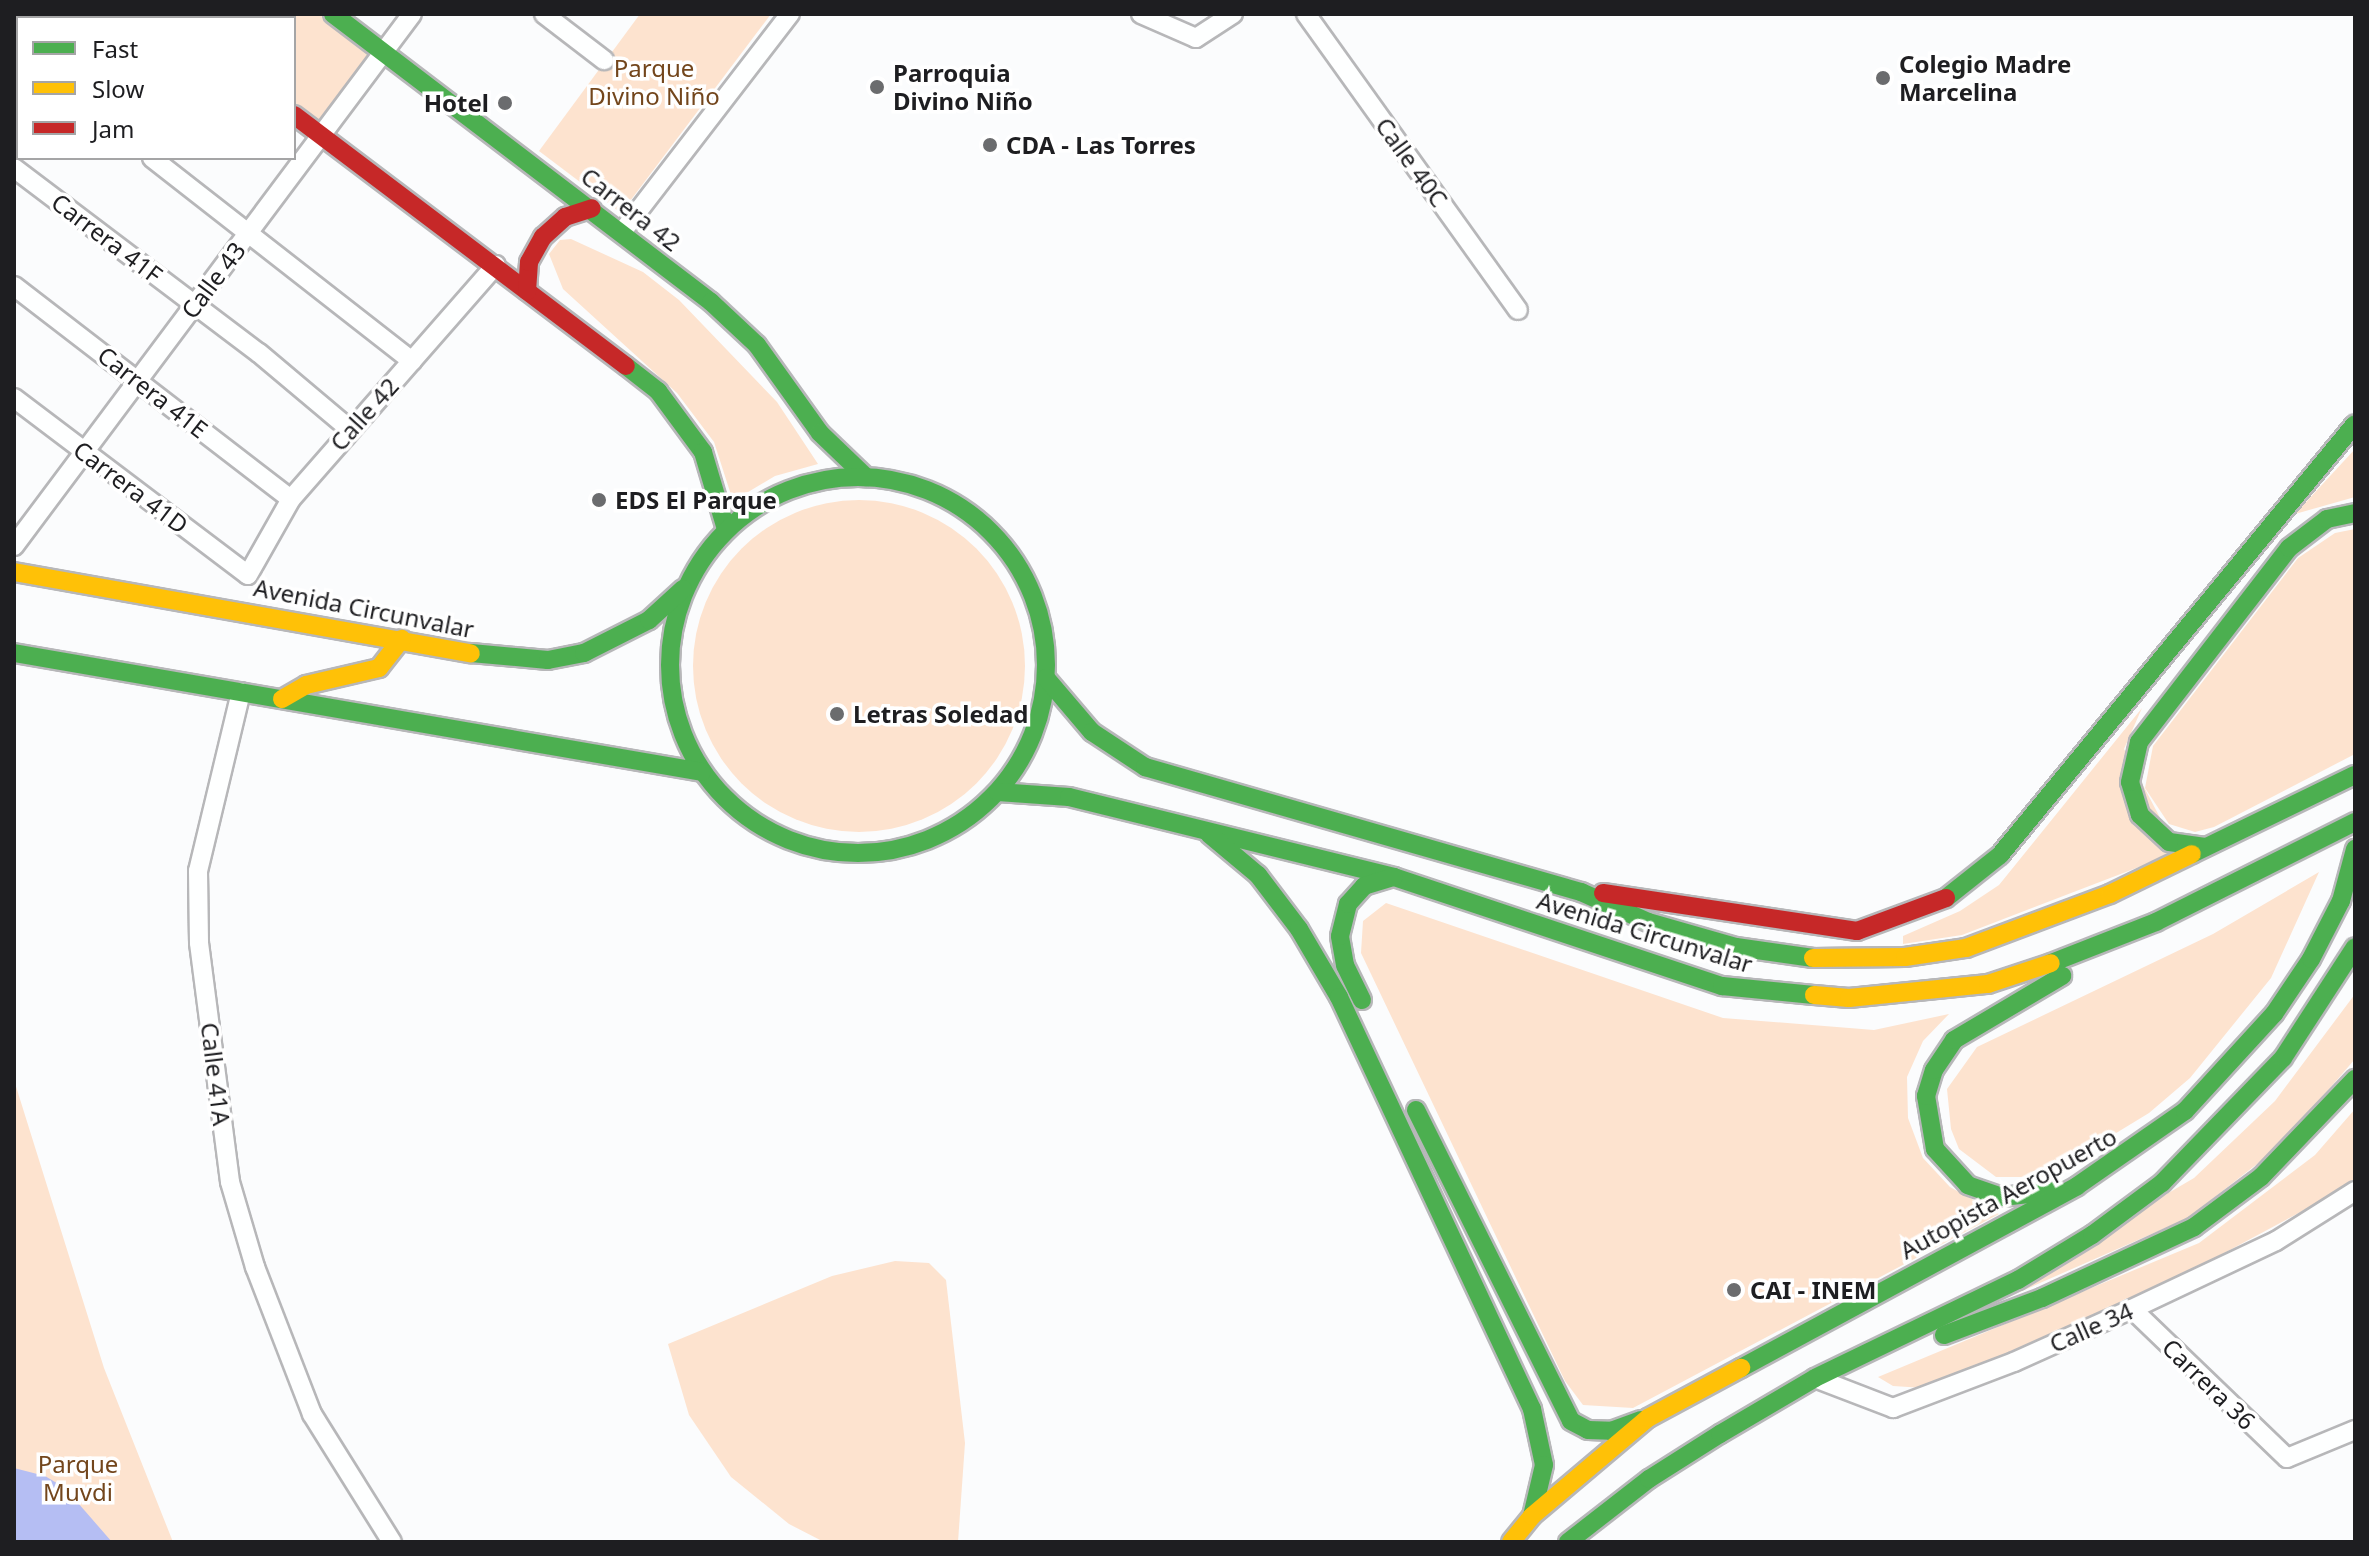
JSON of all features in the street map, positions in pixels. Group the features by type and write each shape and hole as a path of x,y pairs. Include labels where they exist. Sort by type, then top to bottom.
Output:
{"main road":[{"name":"Carrera 42","path":"333,14 592,208 757,345 820,433 866,477"},
{"path":"296,117 496,265 658,391 687,426 718,490 726,529"},
{"path":"527,291 529,262 543,237 565,217 592,208"},
{"path":"1581,892 1636,895 1805,927 1857,931 1929,908 1966,886 2000,855 2355,424"},
{"path":"866,477 938,495 998,540 1036,604 1046,678 1032,739 998,792 966,821 929,841 888,852 846,854 803,846 765,829 730,804 702,772 676,713 669,662 673,623 685,587 726,529 790,488 866,477"},
{"path":"2205,847 2169,842 2140,815 2130,782 2139,742 2289,548 2327,519 2355,513"},
{"name":"Avenida Circunvalar","path":"14,572 257,612 505,659 548,660 618,640 685,587"},
{"path":"282,699 306,685 379,668 402,639"},
{"path":"14,653 702,772"},
{"name":"Avenida Circunvalar","path":"1046,678 1092,732 1145,767 1581,892 1648,922 1736,947 1812,958 1905,957 1966,948 2047,921 2355,775"},
{"name":"Avenida Circunvalar","path":"998,792 1069,797 1394,877 1722,986 1849,998 1988,984 2156,922 2355,822"},
{"path":"1204,830 1258,875 1299,929 1339,997 1532,1409 1544,1465 1532,1516"},
{"name":"Autopista Aeropuerto","path":"1511,1542 1532,1516 1648,1418 2077,1186 2175,1119 2232,1065 2274,1014 2341,901 2355,849"},
{"path":"1386,1049 1345,965 1340,936 1348,904 1364,886 1394,877"},
{"path":"2077,1186 2011,1197 1968,1185 1935,1149 1926,1111 1929,1084 1944,1052 1973,1026 2156,922"},
{"path":"1568,1542 1649,1479 1815,1378 1867,1356 1911,1329 2018,1280 2092,1235 2162,1183 2225,1123 2283,1058 2355,947"},
{"path":"1867,1356 1918,1344 2042,1298 2194,1227 2261,1177 2355,1079"},
{"path":"1406,1091 1571,1421 1588,1430 1611,1431 1648,1418"}],"street":[{"name":"Calle 43","path":"15,544 21,522 84,452 412,14"},
{"path":"544,14 604,60"},
{"path":"622,232 790,14"},
{"path":"1141,14 1196,38 1233,14"},
{"name":"Calle 40C","path":"1306,14 1518,310"},
{"path":"155,160 412,361"},
{"name":"Carrera 41F","path":"14,168 195,304 348,428"},
{"name":"Calle 42","path":"248,575 291,499 348,428 496,265"},
{"name":"Carrera 41E","path":"14,286 291,499"},
{"name":"Carrera 41D","path":"14,398 248,575"},
{"path":"248,575 257,612"},
{"name":"Calle 41A","path":"241,692 198,871 199,943 230,1182 261,1281 312,1414 392,1542"},
{"name":"Calle 34","path":"1815,1378 1893,1408 2014,1362 2132,1309 2276,1241 2355,1191"},
{"name":"Carrera 36","path":"2132,1309 2287,1458 2355,1430"}],"green space":[{"path":"164,14 333,14 383,53 321,136 296,117 296,16"},
{"name":"Parque Divino Niño","path":"640,14 771,14 621,213 539,151"},
{"path":"571,239 643,272 679,300 777,402 818,464 775,476 733,501 714,442 677,393 563,289 549,254 560,240"},
{"path":"2355,449 2355,497 2295,514"},
{"path":"859,500 891,504 922,513 951,528 976,549 997,574 1012,603 1021,634 1025,666 1021,698 1012,729 997,758 976,783 951,804 922,819 891,828 859,832 827,828 796,819 767,804 742,783 721,758 706,729 697,698 693,666 697,634 706,603 721,574 742,549 767,528 796,513 827,504"},
{"path":"2355,529 2355,754 2214,827 2195,832 2169,824 2145,788 2153,746 2298,558 2335,533"},
{"path":"2142,708 2124,749 2178,852 1962,935 1903,944 1903,936 1960,911 1999,885"},
{"path":"2319,872 2271,978 2190,1078 2149,1113 2044,1177 1996,1177 1959,1149 1951,1129 1947,1089 1977,1047 2213,934"},
{"path":"1386,903 1723,1018 1874,1030 1949,1014 1923,1041 1907,1077 1908,1118 1923,1158 1950,1187 1999,1214 1633,1408 1583,1405 1565,1381 1361,953 1363,921"},
{"path":"2355,994 2355,1059 2280,1146 2188,1218 1940,1327 2194,1178 2275,1101"},
{"name":"Parque Muvdi","path":"14,1080 104,1368 173,1542 14,1542"},
{"path":"2355,1109 2355,1182 2349,1186 2187,1273 2019,1351 1924,1388 1893,1386 1878,1377 2199,1243 2315,1155"},
{"path":"895,1261 929,1263 946,1280 965,1443 958,1542 824,1542 789,1524 731,1477 689,1415 668,1344 832,1276"}],"water":[{"path":"14,1468 45,1476 65,1488 112,1542 14,1542"}],"traffic: fast":[{"path":"333,14 711,302 757,345 820,433 866,477"},
{"path":"626,366 658,391 703,452 726,529"},
{"path":"1946,898 2000,855 2355,424"},
{"path":"858,477 895,480 930,491 963,508 991,532 1015,560 1032,593 1043,628 1046,665 1043,702 1032,737 1015,770 991,798 963,822 930,839 895,850 858,853 821,850 786,839 753,822 725,798 701,770 684,737 673,702 670,665 673,628 684,593 701,560 725,532 753,508 786,491 821,480 858,477"},
{"path":"2205,847 2169,842 2140,815 2130,782 2139,742 2289,548 2327,519 2355,513"},
{"path":"471,653 548,660 584,653 649,620 683,589"},
{"path":"14,653 702,772"},
{"path":"1046,678 1092,732 1145,767 1581,892 1648,922 1736,947 1813,958"},
{"path":"2192,854 2355,775"},
{"path":"998,792 1069,797 1394,877 1722,986 1814,995"},
{"path":"2051,963 2156,922 2355,822"},
{"path":"1209,834 1258,875 1299,929 1339,997 1532,1409 1544,1465 1532,1516"},
{"path":"1741,1368 2077,1186 2185,1111 2274,1014 2311,959 2341,901 2355,849"},
{"path":"1362,1000 1345,965 1340,936 1348,904 1364,886 1394,877"},
{"path":"1568,1542 1649,1479 1720,1434 1815,1378 2018,1280 2092,1235 2162,1183 2283,1058 2355,947"},
{"path":"2055,1191 2002,1197 1968,1185 1935,1149 1926,1096 1934,1070 1954,1040 2062,976"},
{"path":"1944,1335 2042,1298 2194,1227 2261,1177 2355,1079"},
{"path":"1416,1110 1571,1421 1588,1430 1611,1431 1641,1420"}],"traffic: slow":[{"path":"14,572 471,653"},
{"path":"282,699 306,685 379,668 402,639"},
{"path":"1813,958 1905,957 1966,948 2110,894 2192,854"},
{"path":"1814,995 1849,998 1988,984 2051,963"},
{"path":"1511,1542 1532,1516 1648,1418 1741,1368"}],"traffic: jam":[{"path":"296,117 626,366"},
{"path":"527,291 529,262 543,237 565,217 592,208"},
{"path":"1603,893 1857,931 1946,898"}],"place":[{"name":"Colegio Madre Marcelina","path":"1883,78"},
{"name":"Parroquia Divino Niño","path":"877,87"},
{"name":"Hotel","path":"505,103"},
{"name":"CDA - Las Torres","path":"990,145"},
{"name":"EDS El Parque","path":"599,500"},
{"name":"Letras Soledad","path":"837,714"},
{"name":"CAI - INEM","path":"1734,1290"}]}
